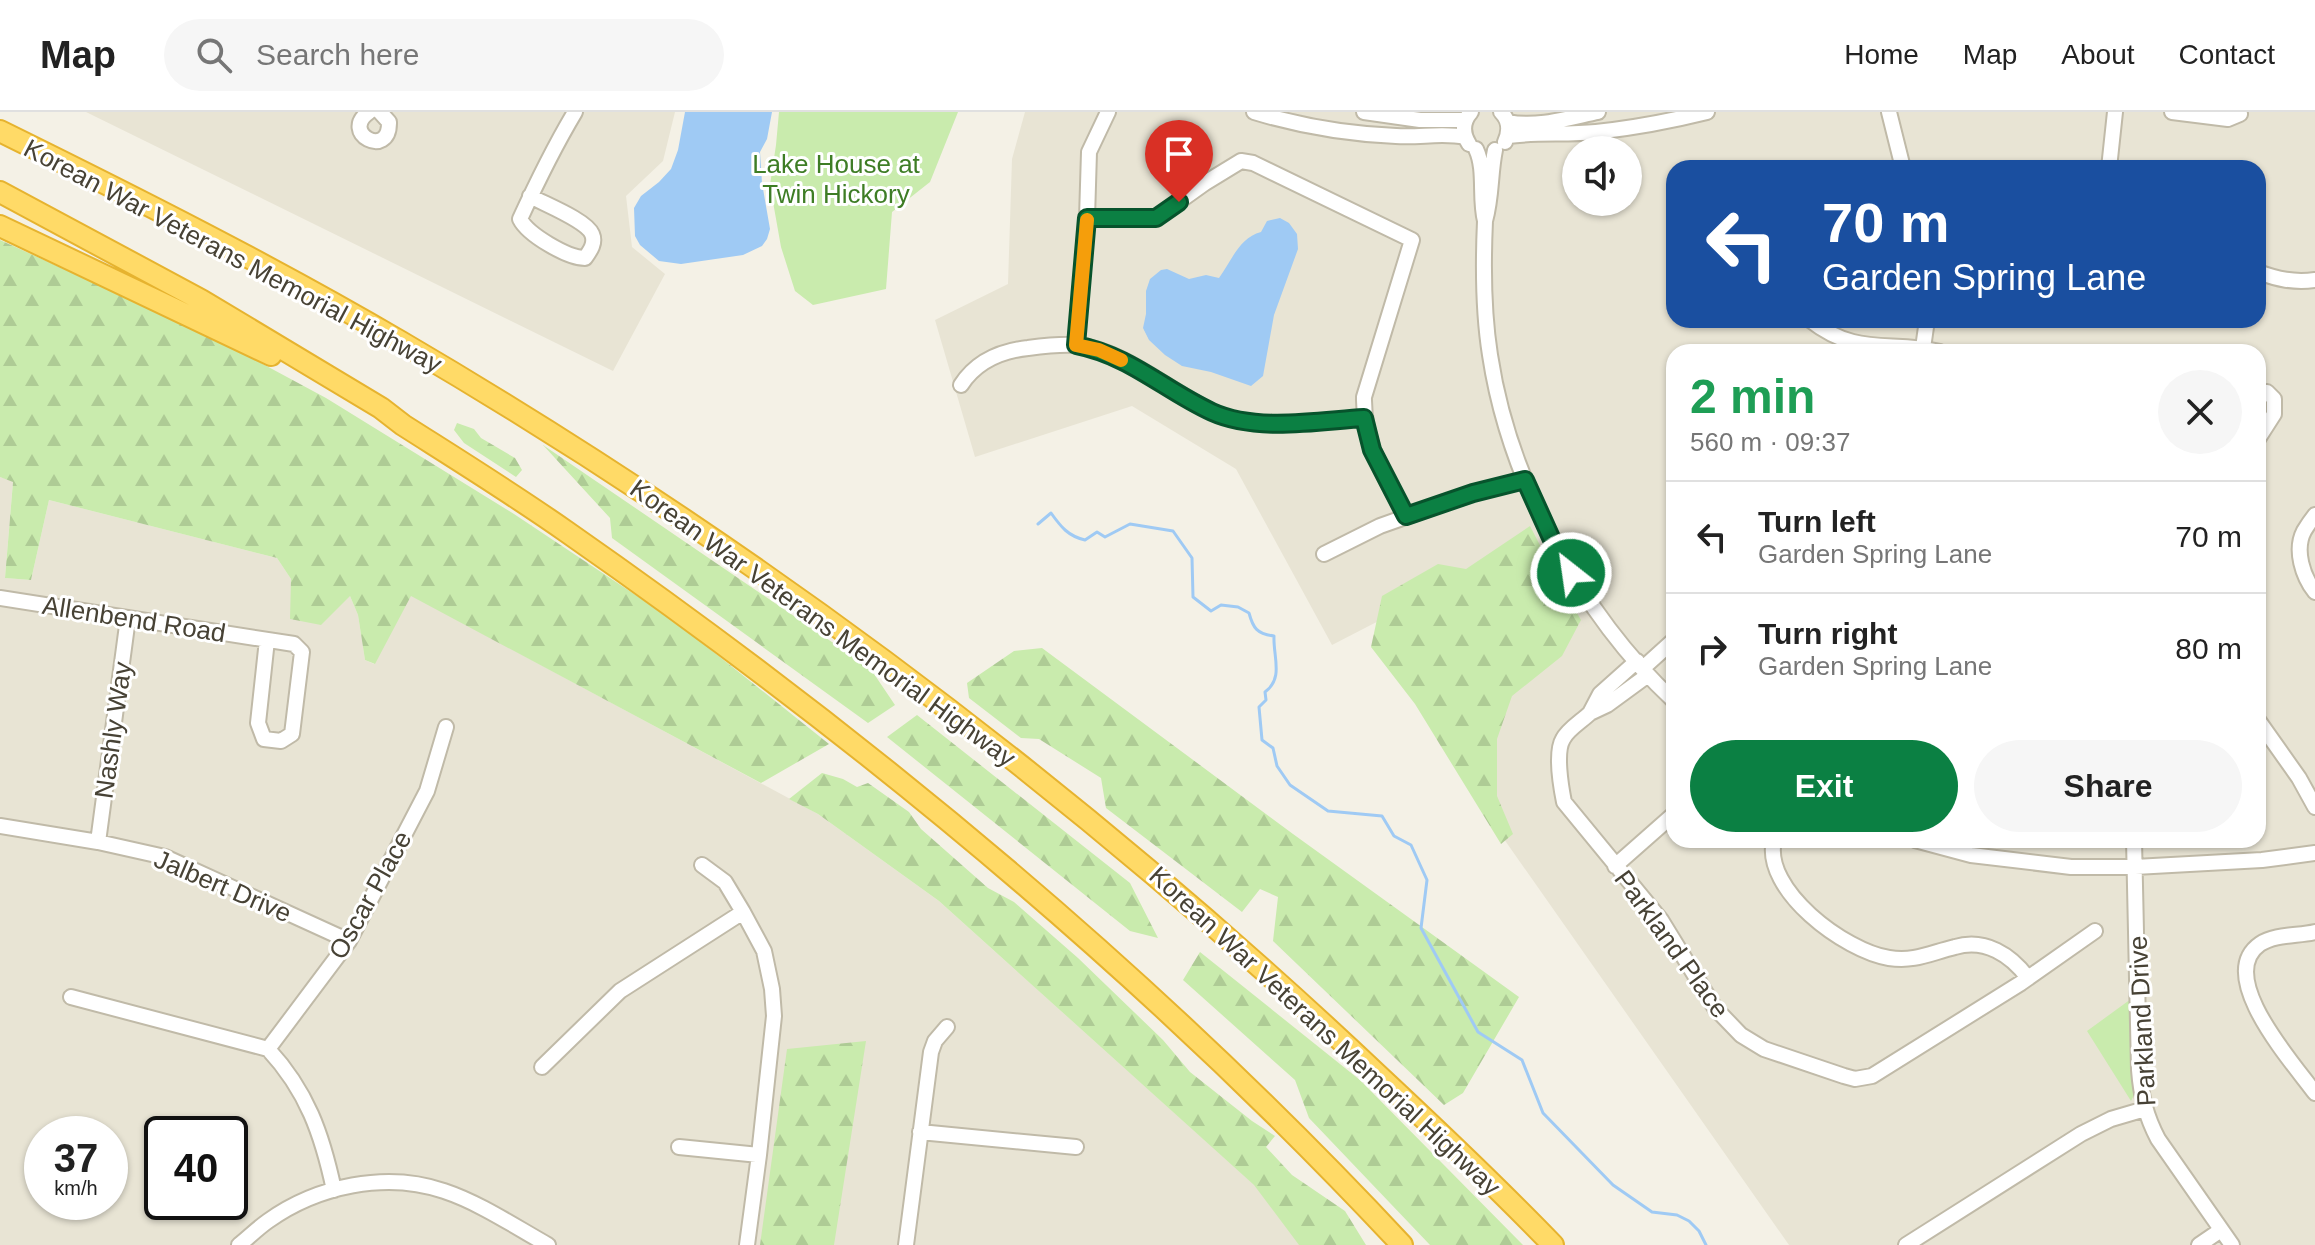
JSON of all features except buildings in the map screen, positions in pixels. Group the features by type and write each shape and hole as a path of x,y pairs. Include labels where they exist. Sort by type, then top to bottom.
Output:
{"highway":[{"name":"Korean War Veterans Memorial Highway","path":"0,131 216,239 404,344 662,506 859,641 1024,766 1201,913 1295,997 1553,1245"},
{"path":"0,192 201,300 381,408 564,530 711,634 903,783 1019,878 1132,978 1272,1110 1402,1245"},
{"path":"0,226 268,354 378,415 403,425"}],"street":[{"path":"530,196 583,224 592,234 592,248 585,258 574,258 525,229 520,219 530,196 547,161 575,112"},
{"path":"1076,345 1087,218 1089,152 1108,112"},
{"path":"1254,112 1339,131 1399,137 1441,134 1465,137"},
{"path":"1364,112 1420,120 1468,116 1463,130 1479,157 1480,200 1485,221"},
{"path":"1506,123 1548,122 1598,112"},
{"path":"1506,123 1529,133 1592,132 1707,112"},
{"path":"1889,112 1901,160"},
{"path":"2110,160 2115,112"},
{"path":"2172,112 2228,119 2240,114"},
{"path":"1476,149 1487,152 1505,142 1506,123"},
{"path":"1495,150 1485,221 1485,310 1490,355 1513,447 1553,542 1571,573 1601,616 1666,692"},
{"path":"1087,218 1156,218 1241,161 1253,163 1412,240 1364,397 1364,418 1372,450 1406,516"},
{"path":"2266,275 2281,280 2315,280"},
{"path":"1824,328 1857,344"},
{"path":"961,385 980,363 1008,351 1076,345 1099,350 1133,366 1212,412 1235,420 1263,424 1364,418"},
{"path":"2266,392 2274,399 2274,414 2266,426"},
{"path":"1324,554 1406,516 1473,493 1525,480"},
{"path":"2315,515 2303,533 2300,545 2306,581 2315,592"},
{"name":"Allenbend Road","path":"0,598 294,644 302,652 292,734 281,741 264,739 258,723 267,640"},
{"name":"Nashly Way","path":"98,842 128,618"},
{"name":"Parkland Place","path":"1666,647 1607,705 1590,713 1563,738 1559,748 1561,787 1564,802 1572,814 1661,920 1715,1008 1741,1035 1764,1049 1844,1076 1864,1079 1882,1072 2095,931"},
{"name":"Oscar Place","path":"268,1049 349,941 427,791 446,727"},
{"path":"2266,731 2315,807"},
{"path":"1615,866 1666,821"},
{"name":"Jalbert Drive","path":"0,826 165,857 349,941"},
{"path":"1774,848 1773,860 1783,882 1812,915 1852,944 1878,955 1906,959 1931,956 1956,946 1978,946 2005,953 2028,978"},
{"path":"1945,848 1971,855 2071,867 2262,860 2315,853"},
{"name":"Parkland Drive","path":"2134,848 2139,1070 2145,1109 2158,1139 2232,1245"},
{"path":"702,865 725,882 743,912 764,951 772,989 774,1016 747,1245"},
{"path":"542,1067 620,991 743,912"},
{"path":"2315,932 2271,939 2252,952 2246,964 2249,991 2258,1014 2315,1093"},
{"path":"71,997 268,1049 298,1086 325,1147 334,1190"},
{"path":"906,1245 931,1052 935,1041 947,1027"},
{"path":"1906,1245 2081,1134 2111,1119 2145,1109"},
{"path":"920,1132 1076,1147"},
{"path":"679,1147 759,1155"},
{"path":"239,1245 290,1207 334,1190 379,1182 423,1184 465,1199 548,1245"},
{"path":"2199,1245 2221,1230"}],"shaded area":[{"path":"86,112 675,112 663,161 626,196 632,247 665,274 613,371"},
{"path":"1025,112 2315,112 2315,1245 1789,1245 1485,812 1493,681 1534,541 1332,645 1236,469 1132,406 975,457 935,320 1008,284 1012,159"},
{"path":"0,477 13,481 5,578 31,580 49,500 277,558 291,579 350,596 358,615 365,660 374,664 411,595 818,814 939,901 1321,1245 0,1245"}],"green space":[{"name":"Lake House at Twin Hickory","path":"779,112 958,112 930,182 892,212 886,289 813,305 795,291 781,247 770,185"},
{"path":"0,240 207,334 326,398 514,514 676,622 829,744 761,783 411,596 375,664 365,660 358,615 350,596 321,625 290,619 291,579 277,558 49,500 31,580 5,578 13,482 0,477"},
{"path":"457,423 474,429 481,438 515,458 522,470 516,477 464,443 454,430"},
{"path":"543,445 870,668 895,705 868,723 612,538 610,518"},
{"path":"1530,526 1581,620 1562,656 1512,696 1497,739 1497,796 1513,834 1501,844 1415,704 1371,647 1382,596 1438,564 1466,569"},
{"path":"1042,648 1519,997 1463,1093 1444,1105 1273,941 1278,897 1260,889 1242,912 1106,808 1101,778 1039,739 1021,738 969,698 967,683 1014,651"},
{"path":"917,715 1130,883 1158,938 1130,931 887,737"},
{"path":"822,773 857,787 868,783 909,812 921,829 988,888 1014,902 1078,958 1163,1040 1190,1072 1275,1136 1266,1147 1292,1175 1345,1211 1366,1245 1299,1245 1254,1185 939,901 818,814 789,799"},
{"path":"1200,952 1360,1080 1523,1245 1430,1245 1309,1118 1295,1080 1183,980"},
{"path":"2131,999 2136,1091 2131,1101 2087,1031"},
{"path":"866,1041 834,1245 760,1245 787,1049"}],"water":[{"path":"685,112 772,112 767,139 760,152 770,229 762,246 743,255 681,264 659,261 640,245 635,236 634,208 641,196 671,169"},
{"path":"1280,218 1289,223 1297,234 1298,249 1274,315 1263,376 1251,386 1182,366 1149,340 1143,328 1150,279 1167,269 1189,279 1206,275 1219,278 1241,244 1261,232 1267,221"}],"waterway":[{"path":"1038,524 1051,513 1065,530 1085,540 1097,532 1105,537 1130,524 1173,531 1192,558 1193,597 1211,611 1221,605 1238,607 1249,613 1252,623 1263,634 1274,636 1276,674 1265,692 1266,700 1259,707 1262,740 1273,748 1277,766 1290,785 1328,811 1382,816 1394,836 1411,845 1427,880 1421,928 1478,1032 1522,1060 1543,1113 1613,1185 1652,1212 1677,1215 1689,1221 1706,1245"}],"slow traffic":[{"path":"1087,220 1076,345 1099,350 1121,360"}],"route":[{"path":"1179,202 1156,218 1087,218 1076,345 1099,350 1133,366 1212,412 1235,420 1263,424 1364,418 1372,450 1406,516 1473,493 1525,480 1571,573"}]}
